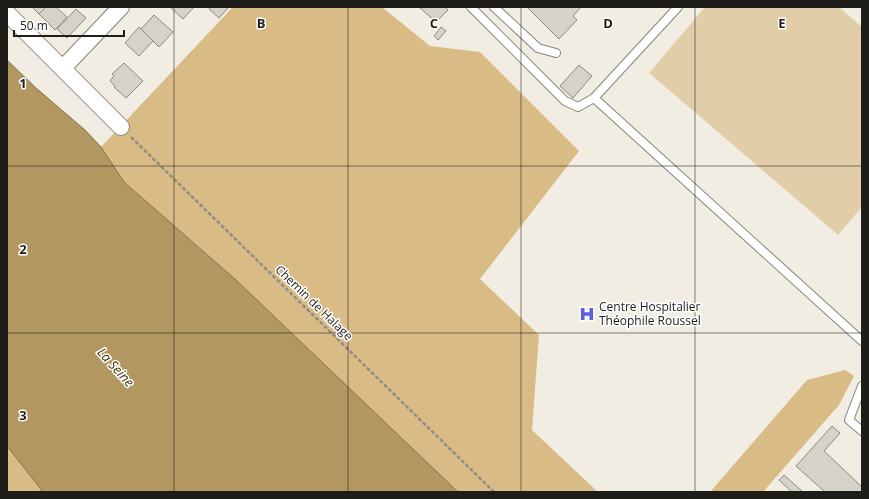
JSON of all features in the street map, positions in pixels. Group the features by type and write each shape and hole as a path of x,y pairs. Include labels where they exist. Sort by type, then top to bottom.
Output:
{"street":[{"path":"63,68 121,7"},
{"path":"7,13 121,127"}],"lane":[{"path":"471,7 565,101 578,107 594,98 678,7"},
{"path":"494,7 538,48 556,53"},
{"path":"594,98 862,341"},
{"path":"862,386 850,420 862,432"}],"path":[{"name":"Chemin de Halage","path":"121,127 494,492"}],"shaded area":[{"path":"233,7 382,7 430,46 480,52 579,151 480,279 539,335 532,430 598,492 458,492 236,280 124,182 101,147"},
{"path":"705,7 839,7 862,27 862,207 838,235 649,73"},
{"path":"845,370 854,376 839,405 763,492 710,492 807,380"},
{"path":"7,446 40,488 42,492 7,492"}],"water":[{"name":"La Seine","path":"7,60 36,88 85,130 101,147 124,182 236,280 458,492 42,492 7,446"}],"building":[{"path":"32,7 46,7 39,14"},
{"path":"46,7 56,7 67,17 55,30 39,14"},
{"path":"170,7 194,7 183,19"},
{"path":"211,7 229,7 219,18 209,9"},
{"path":"419,7 445,7 448,10 436,22"},
{"path":"527,7 581,7 573,16 577,20 559,39"},
{"path":"76,9 86,18 67,38 57,29"},
{"path":"154,15 173,32 159,47 141,29"},
{"path":"139,27 153,41 139,56 125,43"},
{"path":"441,27 446,31 438,40 434,36"},
{"path":"124,63 143,81 126,98 110,81 114,76 112,74"},
{"path":"579,65 592,76 573,98 560,86"},
{"path":"832,426 840,433 824,451 862,487 862,492 825,492 796,466"},
{"path":"784,475 803,492 792,492 779,480"}],"place":[{"name":"Centre Hospitalier Théophile Roussel","path":"587,314"}]}
